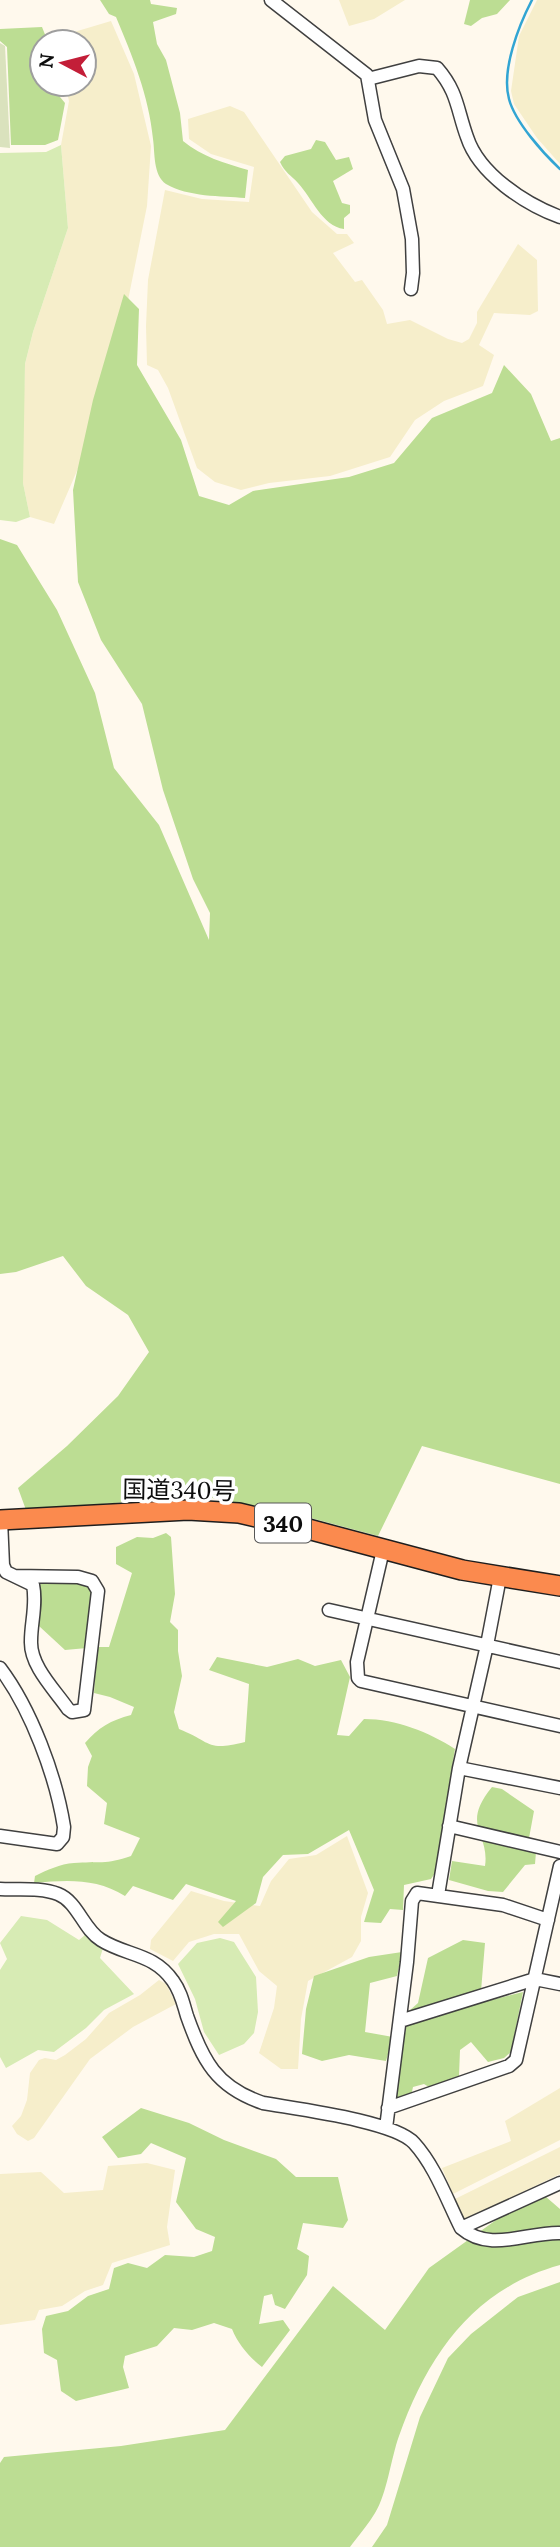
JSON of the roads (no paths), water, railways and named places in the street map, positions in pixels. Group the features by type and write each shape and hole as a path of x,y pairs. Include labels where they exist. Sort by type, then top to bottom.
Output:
{"highway":[{"name":"国道340号","path":"0,1520 146,1511 212,1511 269,1520 462,1570 560,1586"}],"street":[{"path":"271,0 367,75 375,120 403,189 412,239 411,289"},
{"path":"368,79 419,66 437,68 451,88 460,109 467,138 479,161 530,205 560,216"},
{"path":"0,1520 3,1565 6,1572 15,1576 30,1582 35,1592 31,1644 36,1664 68,1709 78,1712 84,1710 98,1591 92,1581 78,1577 15,1576"},
{"path":"383,1550 356,1670 361,1681 560,1726"},
{"path":"438,1895 459,1768 500,1577"},
{"path":"329,1610 560,1662"},
{"path":"0,1668 16,1692 42,1750 64,1827 63,1837 57,1844 0,1836"},
{"path":"459,1768 560,1788"},
{"path":"449,1826 560,1852"},
{"path":"388,2108 509,2066 516,2060 553,1916 560,1866"},
{"path":"0,1889 43,1890 61,1894 102,1941 151,1960 163,1970 180,1993 198,2046 210,2068 228,2087 263,2103 386,2128 412,2140 426,2158 461,2228 470,2236 496,2241 545,2233 560,2234"},
{"path":"386,2128 412,1901 417,1893 503,1905 553,1916"},
{"path":"400,2021 535,1979 560,1984"},
{"path":"461,2228 560,2183"}],"waterway":[{"path":"532,0 509,62 507,87 512,108 523,127 560,169"}]}
